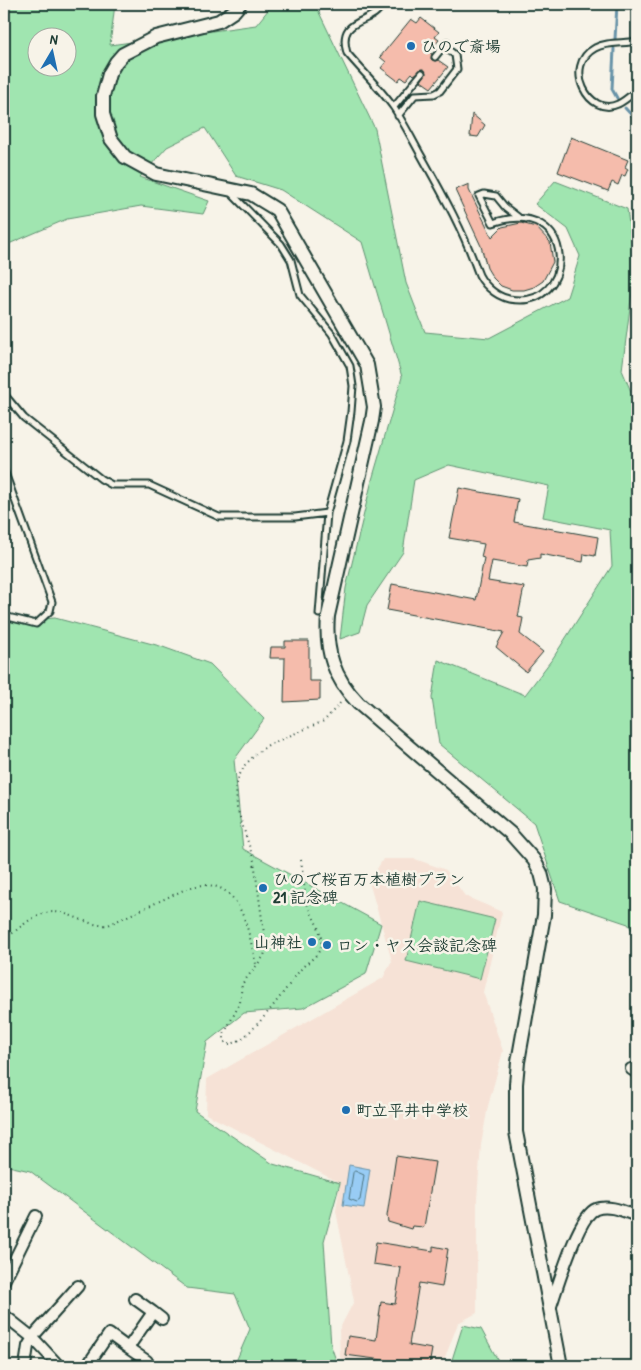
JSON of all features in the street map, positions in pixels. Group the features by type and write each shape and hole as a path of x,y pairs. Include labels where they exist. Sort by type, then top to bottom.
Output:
{"street":[{"path":"240,4 234,12 220,21 156,38 123,54 109,74 103,96 103,114 111,139 124,157 156,174 251,194 277,210 367,365 374,406 327,627 329,655 339,679 349,693 510,833 534,860 541,873 545,889 544,915 518,1062 516,1132 561,1366"},
{"path":"550,1310 576,1236 586,1218 595,1209 607,1207 637,1216"},
{"path":"4,1281 36,1216"},
{"path":"25,1366 28,1346 33,1338 78,1286"},
{"path":"128,1348 158,1316 135,1298"},
{"path":"4,1315 33,1338 59,1366"},
{"path":"87,1366 109,1334 146,1360"}],"lane":[{"path":"382,4 371,15 356,22 346,32 344,42 347,52 394,107 445,198 478,274 497,294 507,299 527,300 544,292 551,286 560,267 560,254 557,242 551,232 542,224 518,217 505,207 496,196 484,194 479,196 493,223 518,217"},
{"path":"637,41 596,47 581,63 579,73 587,94 596,103 608,106 618,105 637,90"},
{"path":"398,116 414,95 434,94 440,91 456,69 455,55 445,44 435,57"},
{"path":"394,107 422,73"},
{"path":"227,189 281,244 291,260 300,295 332,334 350,366 352,386 350,419 327,513 319,614"},
{"path":"4,394 24,418 101,479 112,485 150,485 219,517 295,517 327,513"},
{"path":"4,470 52,602 50,611 36,624 4,616"}],"path":[{"path":"301,860 306,900 321,940 318,953 302,967 264,1016 243,1037 232,1045 227,1044 224,1041 224,1034 240,1003 242,984 264,956 266,937 254,861 237,808 236,787 239,776 245,765 256,754 268,745 324,721 349,693"},
{"path":"4,939 42,914 65,913 96,927 108,925 188,888 213,884 230,895 239,907 256,964"}],"shaded area":[{"name":"町立平井中学校","path":"383,859 415,859 446,870 465,896 502,912 483,992 503,1051 488,1106 481,1145 477,1199 477,1313 458,1323 442,1366 350,1366 340,1357 339,1330 354,1301 336,1211 340,1183 206,1114 207,1079 383,978 392,961 369,882"}],"green space":[{"path":"4,4 115,4 110,45 256,25 273,4 315,4 375,129 406,283 425,332 489,338 567,297 580,256 568,229 535,204 555,181 627,209 635,268 622,370 637,406 637,937 628,924 560,901 534,823 439,744 432,698 438,660 525,695 553,658 612,566 610,530 543,517 549,486 449,465 414,480 403,552 367,605 360,632 340,639 346,588 372,480 402,377 362,242 281,190 236,176 205,128 167,147 140,177 209,201 203,214 141,206 67,219 4,246"},
{"path":"55,618 160,646 210,664 264,719 234,760 243,849 381,924 366,974 303,1008 244,1013 207,1042 195,1111 273,1164 340,1183 324,1241 331,1346 338,1366 234,1366 250,1329 235,1294 187,1288 30,1171 4,1165 4,622"},
{"path":"420,901 495,919 480,979 406,961"},
{"path":"463,1325 481,1329 501,1366 450,1366"}],"water":[{"path":"349,1165 370,1169 364,1208 343,1205"}],"building":[{"name":"ひので斎場","path":"421,18 439,32 435,37 439,40 429,52 432,54 431,59 438,60 448,67 431,88 421,81 426,73 423,69 414,75 412,73 406,80 401,77 398,81 381,68 386,62 380,57 411,19 417,23"},
{"path":"472,114 485,125 478,137 470,136"},
{"path":"571,137 628,160 625,167 628,169 625,176 622,175 618,185 612,182 608,191 558,172"},
{"path":"469,184 469,190 492,237 502,227 521,223 536,227 550,242 553,262 543,281 534,287 524,290 512,290 501,286 493,278 487,268 481,246 455,190"},
{"path":"459,488 518,499 514,522 598,537 595,556 584,554 583,562 540,554 540,558 528,560 527,567 492,561 488,581 524,587 518,617 523,618 520,634 543,652 526,672 496,647 504,632 387,610 392,584 476,600 484,558 481,557 484,544 449,538"},
{"path":"285,641 309,641 309,681 320,681 320,700 284,702 285,658 270,658 271,647 285,647"},
{"path":"396,1156 435,1162 424,1227 412,1226 411,1229 388,1222 387,1216"},
{"path":"376,1242 433,1251 433,1246 448,1249 442,1287 419,1283 409,1345 432,1349 429,1366 345,1355 348,1336 376,1340 381,1302 395,1304 401,1268 373,1264"}],"waterway":[{"path":"615,39 617,4"},
{"path":"614,49 612,89 617,98"},
{"path":"625,108 637,121"}],"place":[{"name":"ひので斎場","path":"411,46"},
{"name":"ひので桜百万本植樹プラン 21 記念碑","path":"263,888"},
{"name":"山神社","path":"312,942"},
{"name":"ロン・ヤス会談記念碑","path":"327,945"},
{"name":"町立平井中学校","path":"346,1110"}]}
